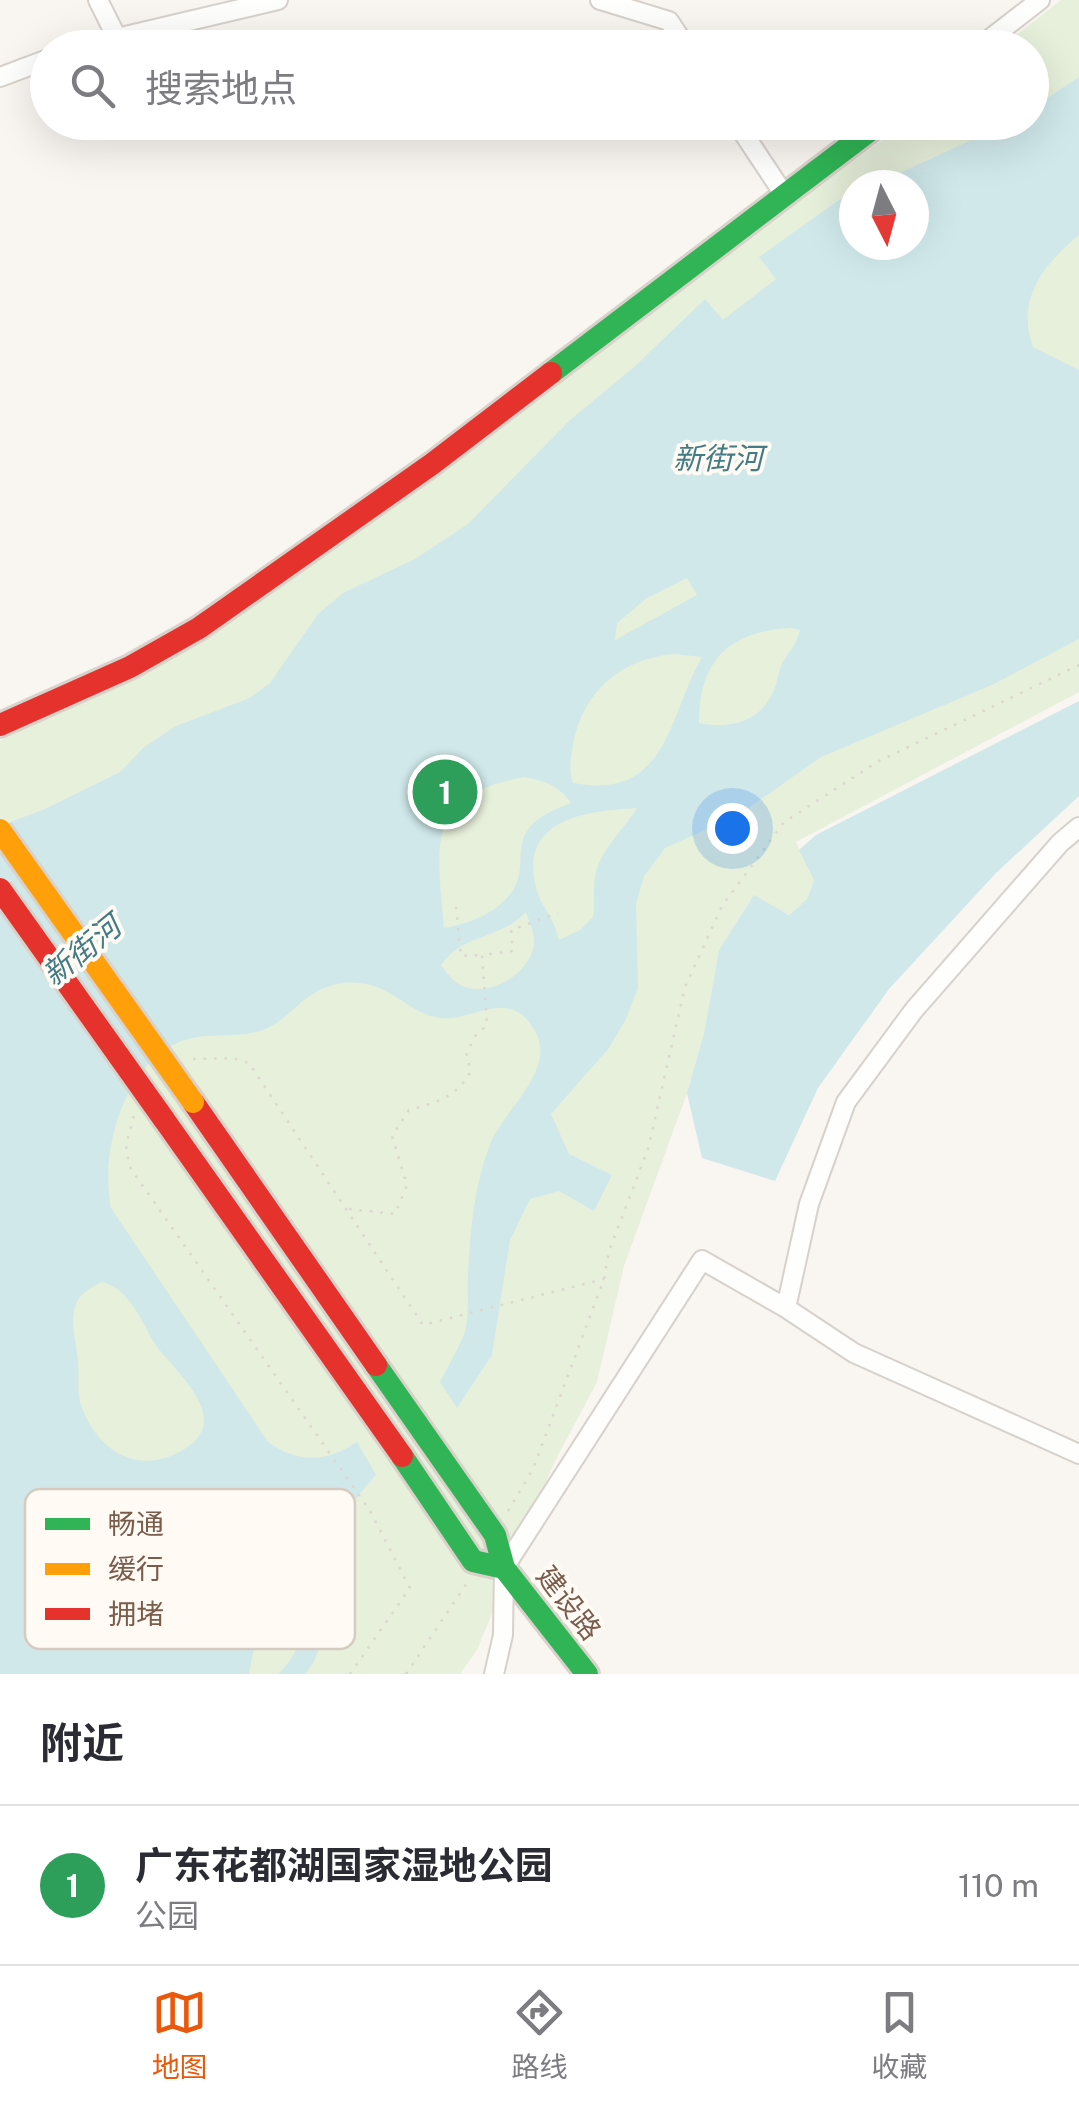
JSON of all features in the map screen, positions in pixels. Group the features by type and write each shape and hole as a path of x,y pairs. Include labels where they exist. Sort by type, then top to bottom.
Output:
{"main road":[{"path":"0,725 130,667 199,628 432,464 858,140"},
{"path":"0,830 396,1388 495,1535 504,1568 473,1561 368,1405 0,889"},
{"name":"建设路","path":"504,1568 587,1674"}],"street":[{"path":"98,0 113,30"},
{"path":"151,30 278,0"},
{"path":"600,0 669,21 675,30"},
{"path":"1001,30 1040,0"},
{"path":"0,77 30,66"},
{"path":"748,140 785,196"},
{"path":"786,1308 809,1204 846,1102 914,1010 1060,843 1079,827"},
{"path":"494,1674 503,1634 504,1568 702,1260 854,1353 1079,1454"}],"path":[{"path":"495,1535 533,1469 604,1279 609,1251 648,1149 686,987 722,906 784,822 879,761 1079,665"},
{"path":"456,906 460,956 513,951 511,930 558,914"},
{"path":"346,1209 395,1214 408,1186 392,1136 409,1110 444,1100 461,1088 471,1071 466,1056 474,1037 487,1025 482,955"},
{"path":"443,1320 604,1279"},
{"path":"314,1430 355,1489"},
{"path":"350,1674 410,1588 355,1489"},
{"path":"406,1674 479,1562"}],"green space":[{"path":"1061,0 1079,0 1079,692 796,842 814,879 807,899 789,915 754,896 719,950 704,1033 687,1093 624,1266 597,1382 554,1463 477,1650 460,1674 0,1674 0,741 163,659 839,171 839,260 929,260 929,170 841,170 882,140 1049,140 1049,30 1023,30"}],"water":[{"name":"新街河","path":"1079,77 1079,235 1044,271 1028,313 1033,347 1079,370 1079,639 994,684 821,757 740,814 665,848 644,876 636,904 638,988 626,1019 609,1048 551,1114 569,1154 612,1175 594,1211 559,1191 530,1199 510,1240 492,1355 457,1408 440,1382 466,1327 472,1225 484,1162 495,1134 539,1062 536,1033 526,1019 504,1008 455,1018 430,1016 374,986 344,983 318,991 260,1031 187,1039 158,1055 129,1092 119,1115 109,1163 111,1208 268,1442 291,1454 312,1458 334,1454 357,1442 376,1475 355,1500 355,1489 25,1489 25,1649 254,1649 249,1674 0,1674 0,826 120,772 143,748 176,726 250,698 270,683 318,614 343,593 415,559 468,524 570,420 633,368 705,299 723,320 776,279 759,257 839,200 839,260 929,260 929,170 906,170 972,140 1049,140 1049,97","holes":["687,578 697,595 615,640 617,623 647,598","800,630 797,640 761,710 733,724 699,723 705,682 722,653 750,635","675,654 702,657 671,728 647,767 628,779 604,785 573,783 573,745 585,709 595,694 607,681 638,662","524,777 551,785 571,803 530,826 522,845 518,879 507,898 478,918 444,928 440,849 453,811 468,797","637,808 607,849 594,882 593,917 580,930 559,940 535,883 533,861 538,844 563,822 599,812","526,912 534,940 531,955 508,980 487,988 465,987 441,965 461,947 505,927","102,1282 127,1299 201,1407 204,1421 200,1434 189,1446 156,1460 124,1456 111,1448 89,1422 80,1400 75,1307 86,1291"]},
{"path":"1079,701 1079,796 996,873 889,989 818,1088 775,1181 702,1158 687,1093 704,1033 719,950 754,895 789,915 807,899 814,880 799,850 816,835"},
{"name":"新街河","path":"296,1649 319,1649 305,1674 278,1674"}],"traffic: fast":[{"path":"551,373 857,140"},
{"path":"376,1365 495,1535 504,1568 587,1674"},
{"path":"402,1456 473,1561 504,1568"}],"traffic: jam":[{"path":"0,725 130,667 199,628 432,464 551,373"},
{"path":"0,889 163,1118"},
{"path":"193,1102 376,1365"},
{"path":"163,1118 402,1456"}],"traffic: slow":[{"path":"0,830 193,1102"}],"place":[{"name":"广东花都湖国家湿地公园","path":"445,792"}]}
